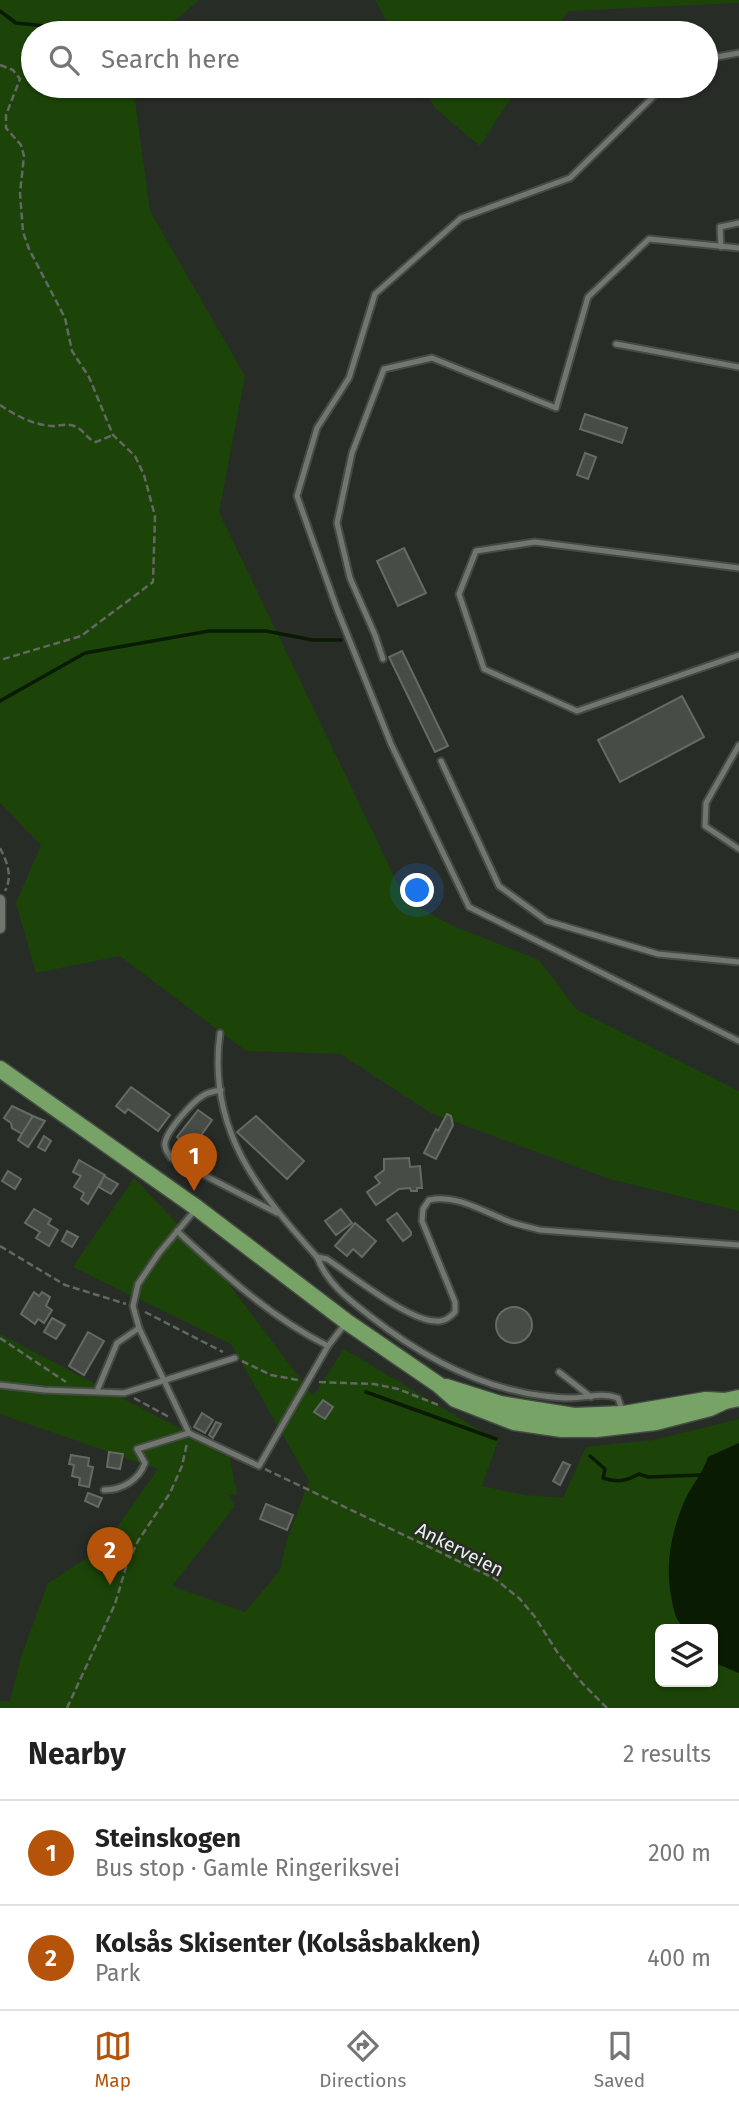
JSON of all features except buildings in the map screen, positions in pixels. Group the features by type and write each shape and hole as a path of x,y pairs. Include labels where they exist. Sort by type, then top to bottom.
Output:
{"main road":[{"path":"0,1069 197,1208 347,1322 439,1385 455,1399 514,1422 562,1429 596,1429 624,1420 678,1417 732,1399"}],"street":[{"path":"0,900 0,928"}],"lane":[{"path":"718,57 739,53"},
{"path":"652,98 570,178 461,218 375,294 349,378 317,428 297,496 337,610 391,744 469,907 739,1041"},
{"path":"721,247 720,227 739,223"},
{"path":"383,659 350,578 337,523 352,453 384,369 432,358 556,408 588,297 649,239 739,248"},
{"path":"616,344 739,367"},
{"path":"739,568 535,542 476,551 459,594 484,669 577,711 739,656"},
{"path":"739,745 706,803 705,826 739,849"},
{"path":"441,761 499,886 547,921 658,954 739,962"},
{"path":"220,1033 217,1053 221,1090 234,1144 279,1214 317,1257 323,1273 345,1296 396,1337 460,1373 515,1391 569,1398 607,1394 618,1398 624,1420"},
{"path":"221,1090 206,1093 193,1103 169,1133 165,1150 171,1158 279,1214"},
{"path":"317,1257 327,1259 392,1303 435,1322 448,1319 455,1312 455,1302 422,1221 423,1209 429,1199 453,1198 512,1223 540,1230 739,1245"},
{"path":"197,1208 138,1284 133,1306 139,1328 190,1433 259,1466 306,1382 328,1346 347,1322"},
{"path":"177,1231 243,1290 303,1334 328,1346"},
{"path":"97,1391 117,1343 139,1328"},
{"path":"0,1385 124,1393 235,1358"},
{"path":"559,1372 591,1397"},
{"path":"104,1490 123,1486 138,1476 145,1462 137,1449 190,1433"}],"path":[{"path":"0,65 13,70 20,79 6,115 6,128 22,145 24,156 20,193 23,232 65,318 72,351 89,377 113,435 135,456 144,475 155,516 153,582 81,636 0,660"},
{"path":"0,405 35,423 52,426 71,424 85,431 90,440 96,442 113,435"},
{"path":"0,848 7,863 10,881 0,900"},
{"path":"0,1246 65,1285 133,1306 271,1375 306,1382"},
{"path":"0,1338 80,1392"},
{"path":"67,1708 115,1604 127,1564 138,1541 170,1493 182,1466 190,1433 168,1416 124,1393"},
{"name":"Ankerveien","path":"259,1466 494,1578 520,1599 559,1655 607,1708"}],"green space":[{"path":"0,0 199,0 174,21 21,21 21,98 135,98 150,211 245,376 219,512 406,901 453,926 539,960 577,1010 739,1091 739,1211 610,1179 431,1113 341,1054 246,1051 120,956 36,973 16,903 41,845 0,803"},
{"path":"375,0 739,0 739,3 568,11 561,21 387,21"},
{"path":"430,98 511,98 480,146 435,108"},
{"path":"134,1178 208,1256 313,1396 344,1349 498,1441 482,1486 524,1495 563,1498 586,1447 653,1440 739,1419 739,1443 708,1457 676,1523 669,1559 669,1583 672,1601 681,1624 655,1624 655,1687 718,1687 718,1664 739,1673 739,1708 0,1708 0,1701 10,1701 21,1657 48,1583 102,1548 158,1469 0,1414 0,1334 229,1454 237,1496 227,1493 235,1506 172,1586 245,1612 280,1570 287,1540 309,1481 231,1344 73,1267"}],"shaded area":[{"path":"739,1443 739,1673 718,1664 718,1624 681,1624 678,1621 669,1583 671,1546 680,1511 708,1457"}],"waterway":[{"path":"0,11 16,23 21,24"},
{"path":"0,701 85,653 209,631 266,631 313,640 341,640"},
{"path":"366,1392 496,1439"},
{"path":"590,1456 605,1469 603,1478 618,1481 639,1474 648,1477 701,1475"}],"place":[{"name":"Steinskogen","path":"194,1191"},
{"name":"Kolsås Skisenter (Kolsåsbakken)","path":"110,1585"}]}
